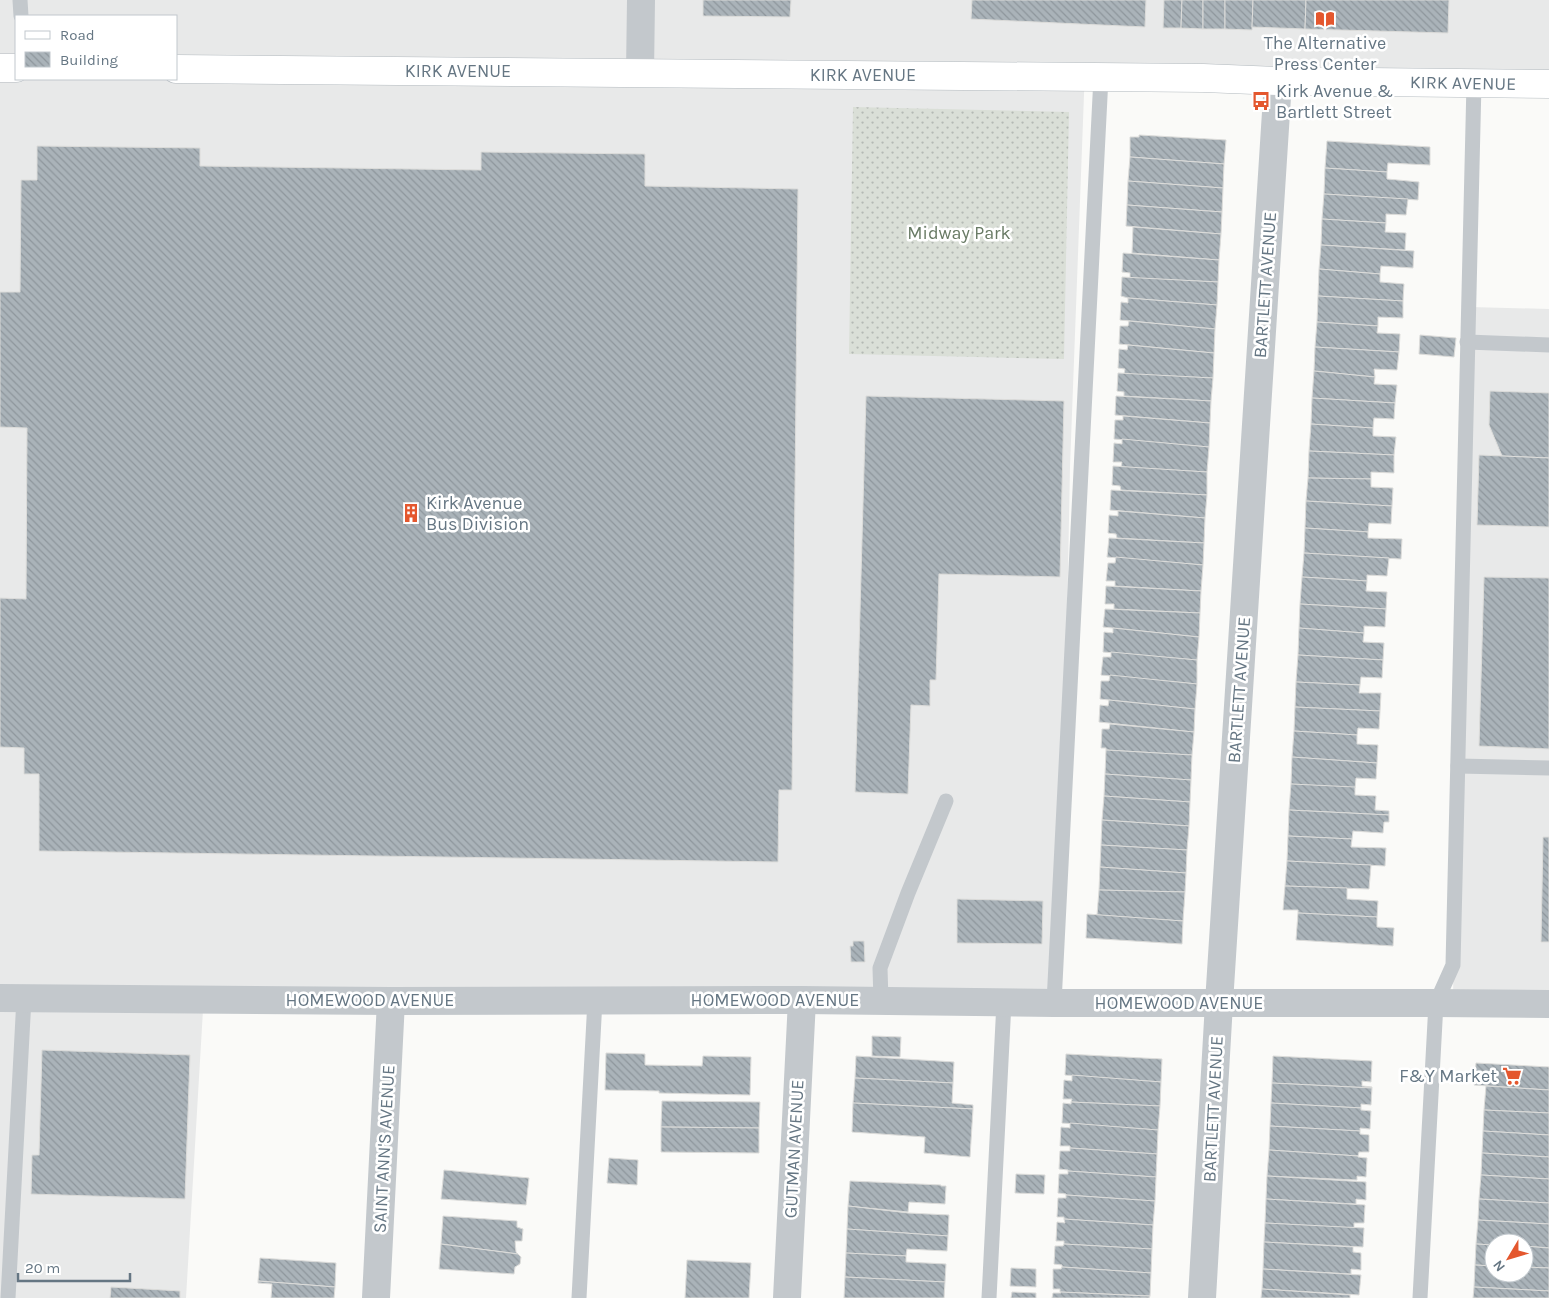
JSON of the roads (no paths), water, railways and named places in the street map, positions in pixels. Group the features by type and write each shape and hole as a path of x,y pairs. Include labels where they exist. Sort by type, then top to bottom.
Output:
{"street":[{"path":"640,73 641,0"},
{"path":"0,68 15,68"},
{"name":"KIRK AVENUE","path":"178,69 1203,78 1278,81 1549,84"},
{"name":"BARTLETT AVENUE","path":"1202,1298 1278,81"},
{"name":"HOMEWOOD AVENUE","path":"12,998 392,1001 802,1000 1054,1003 1436,1002 1549,1004"},
{"name":"GUTMAN AVENUE","path":"787,1298 802,1000"},
{"name":"SAINT ANN'S AVENUE","path":"376,1298 392,1001"}],"lane":[{"path":"20,0 21,15"},
{"path":"1054,1003 1101,77"},
{"path":"1420,1298 1436,1002 1453,965 1474,83"},
{"path":"1467,342 1549,345"},
{"path":"1458,766 1549,768"},
{"path":"881,1001 880,968 908,893 946,801"},
{"path":"8,1298 12,998"},
{"path":"579,1298 595,1000"},
{"path":"989,1298 1004,1002"}],"place":[{"name":"The Alternative Press Center","path":"1325,19"},
{"name":"Kirk Avenue & Bartlett Street","path":"1261,101"},
{"name":"Kirk Avenue Bus Division","path":"411,513"},
{"name":"F&Y Market","path":"1512,1076"}],"park label":[{"name":"Midway Park","path":"959,233"}]}
